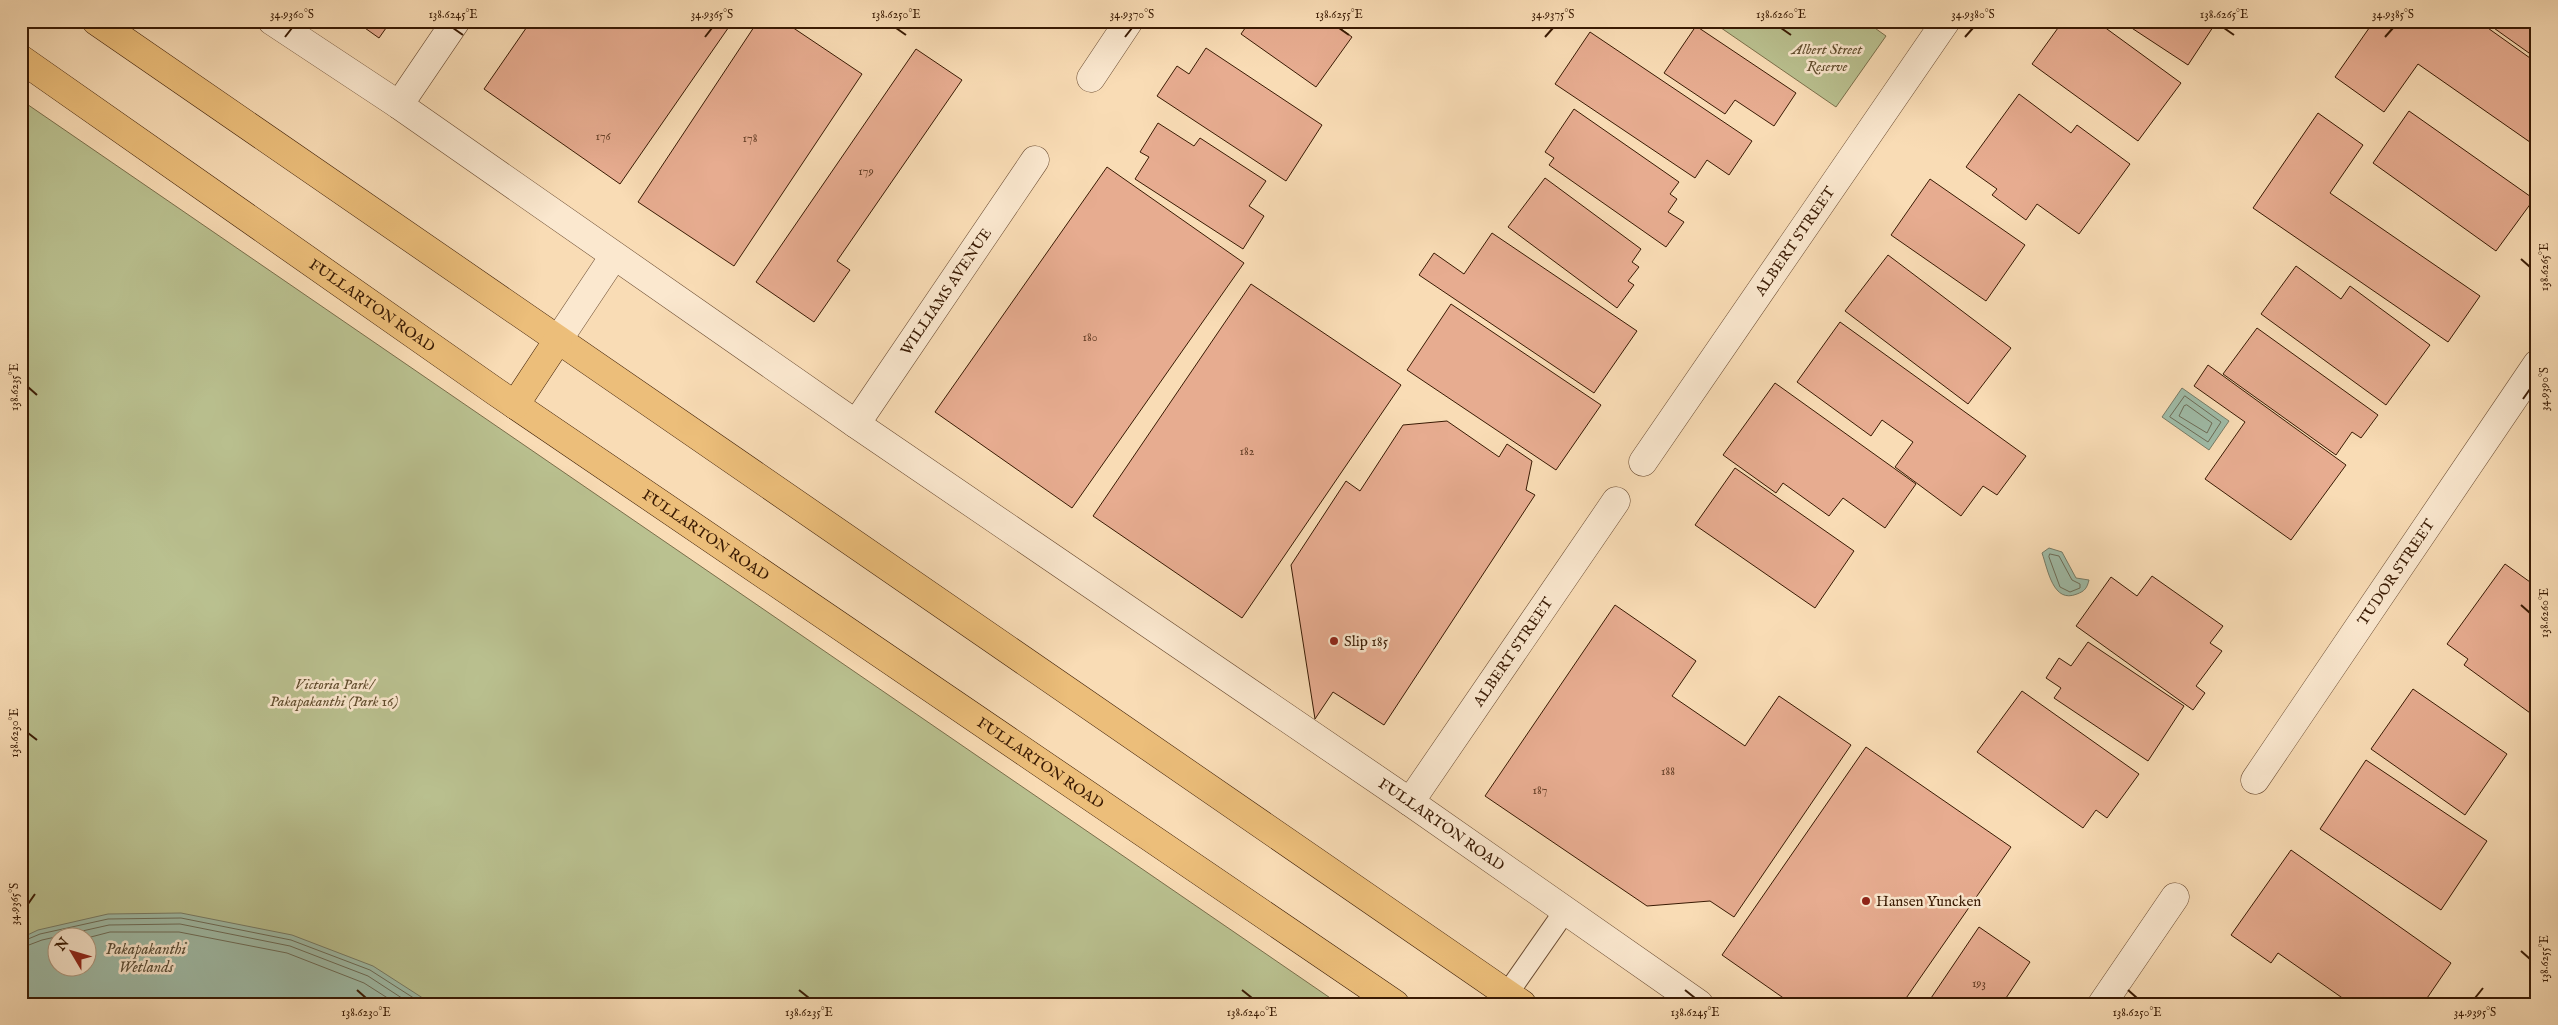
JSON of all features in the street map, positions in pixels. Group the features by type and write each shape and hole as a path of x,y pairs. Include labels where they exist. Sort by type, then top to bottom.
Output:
{"highway":[{"path":"96,21 1514,999"},
{"name":"FULLARTON ROAD","path":"21,59 515,405 1395,1004"},
{"path":"515,405 558,340"}],"street":[{"name":"FULLARTON ROAD","path":"272,21 399,105 856,424 1410,802 1698,1004"},
{"path":"399,105 456,21"},
{"path":"1091,78 1129,21"},
{"name":"ALBERT STREET","path":"1643,462 1946,21"},
{"name":"WILLIAMS AVENUE","path":"856,424 1035,160"},
{"path":"558,340 614,256"},
{"name":"TUDOR STREET","path":"2254,780 2537,364"},
{"name":"ALBERT STREET","path":"1410,802 1616,500"},
{"path":"2102,1004 2175,897"}],"lane":[{"path":"1514,999 1565,912"}],"green space":[{"name":"Albert Street Reserve","path":"1711,21 1865,21 1886,36 1836,107"},
{"name":"Victoria Park/ Pakapakanthi (Park 16)","path":"21,100 1339,1004 21,1004"}],"water":[{"path":"2182,388 2229,421 2209,450 2162,417"},
{"path":"2049,548 2062,552 2076,578 2089,580 2084,590 2069,596 2057,590 2049,576 2042,553"},
{"name":"Pakapakanthi Wetlands","path":"181,913 292,935 373,966 432,1004 21,1004 21,938 38,930 108,914"}],"building":[{"path":"355,21 391,21 379,38"},
{"path":"531,21 733,21 620,184 484,89"},
{"path":"758,21 783,21 862,74 734,266 638,202"},
{"path":"1250,21 1330,21 1352,37 1316,87 1241,34"},
{"path":"2063,21 2096,21 2181,83 2138,141 2032,64"},
{"path":"2121,21 2217,21 2188,65"},
{"path":"2374,21 2478,21 2537,63 2537,147 2418,64 2384,112 2335,77"},
{"path":"2484,21 2537,21 2536,58"},
{"path":"1696,26 1796,93 1774,126 1735,100 1725,114 1664,73"},
{"path":"1590,32 1752,141 1729,175 1707,160 1695,178 1555,84"},
{"path":"1206,48 1322,125 1286,181 1157,96 1177,66 1189,74"},
{"path":"916,49 962,80 837,261 850,270 814,322 756,282"},
{"path":"2019,94 2071,133 2077,125 2130,164 2079,234 2037,204 2026,220 1992,195 1997,189 1966,167"},
{"path":"1574,109 1679,182 1670,194 1677,199 1668,212 1684,222 1666,247 1549,165 1554,158 1545,152"},
{"path":"2409,111 2534,199 2496,251 2373,163"},
{"path":"2318,113 2363,145 2330,193 2480,296 2448,342 2253,208"},
{"path":"1158,123 1194,146 1200,138 1266,181 1249,206 1264,216 1243,249 1135,179 1149,157 1140,152"},
{"path":"1107,167 1244,263 1072,508 935,412"},
{"path":"1545,178 1641,249 1632,262 1639,267 1628,281 1634,285 1617,308 1508,227"},
{"path":"1930,179 2025,245 1986,301 1891,235"},
{"path":"1492,233 1637,331 1594,393 1419,275 1434,253 1464,274"},
{"path":"1888,255 2011,348 1968,404 1845,311"},
{"path":"2296,266 2341,299 2350,286 2430,345 2386,405 2261,314"},
{"path":"1251,284 1401,385 1242,618 1093,516"},
{"path":"1451,304 1601,405 1556,470 1407,370"},
{"path":"1840,322 2026,456 1997,495 1983,486 1961,516 1895,467 1913,442 1882,420 1871,436 1797,382"},
{"path":"2257,328 2378,415 2361,438 2352,432 2336,455 2223,374"},
{"path":"2208,365 2346,465 2291,540 2205,479 2245,422 2194,386"},
{"path":"1775,383 1916,484 1885,528 1843,498 1829,516 1783,483 1776,493 1723,455"},
{"path":"1447,421 1499,457 1507,444 1532,461 1526,490 1535,495 1384,725 1333,692 1315,719 1291,565 1346,481 1360,491 1403,425"},
{"path":"1735,468 1854,551 1815,608 1695,525"},
{"path":"2505,564 2537,587 2537,718 2464,665 2468,659 2447,644"},
{"path":"2152,576 2223,626 2210,643 2222,651 2196,686 2205,693 2193,710 2076,626 2111,577 2137,596"},
{"path":"1615,605 1696,661 1672,696 1745,746 1779,696 1851,745 1734,917 1710,901 1647,906 1485,796"},
{"path":"2088,642 2184,706 2148,761 2054,698 2061,688 2046,678 2059,658 2071,666"},
{"path":"2413,689 2507,754 2465,815 2371,749"},
{"path":"2022,691 2139,774 2107,818 2096,810 2083,828 1977,752"},
{"name":"Hansen Yuncken","path":"1866,747 2011,847 1902,1004 1792,1004 1722,955"},
{"path":"2366,760 2487,841 2441,910 2320,829"},
{"path":"2291,850 2451,963 2423,1004 2351,1004 2278,953 2271,963 2231,935"},
{"path":"1979,927 2030,962 2002,1004 1927,1004"}],"place":[{"name":"Slip 185","path":"1334,641"},
{"name":"Hansen Yuncken","path":"1866,901"}]}
